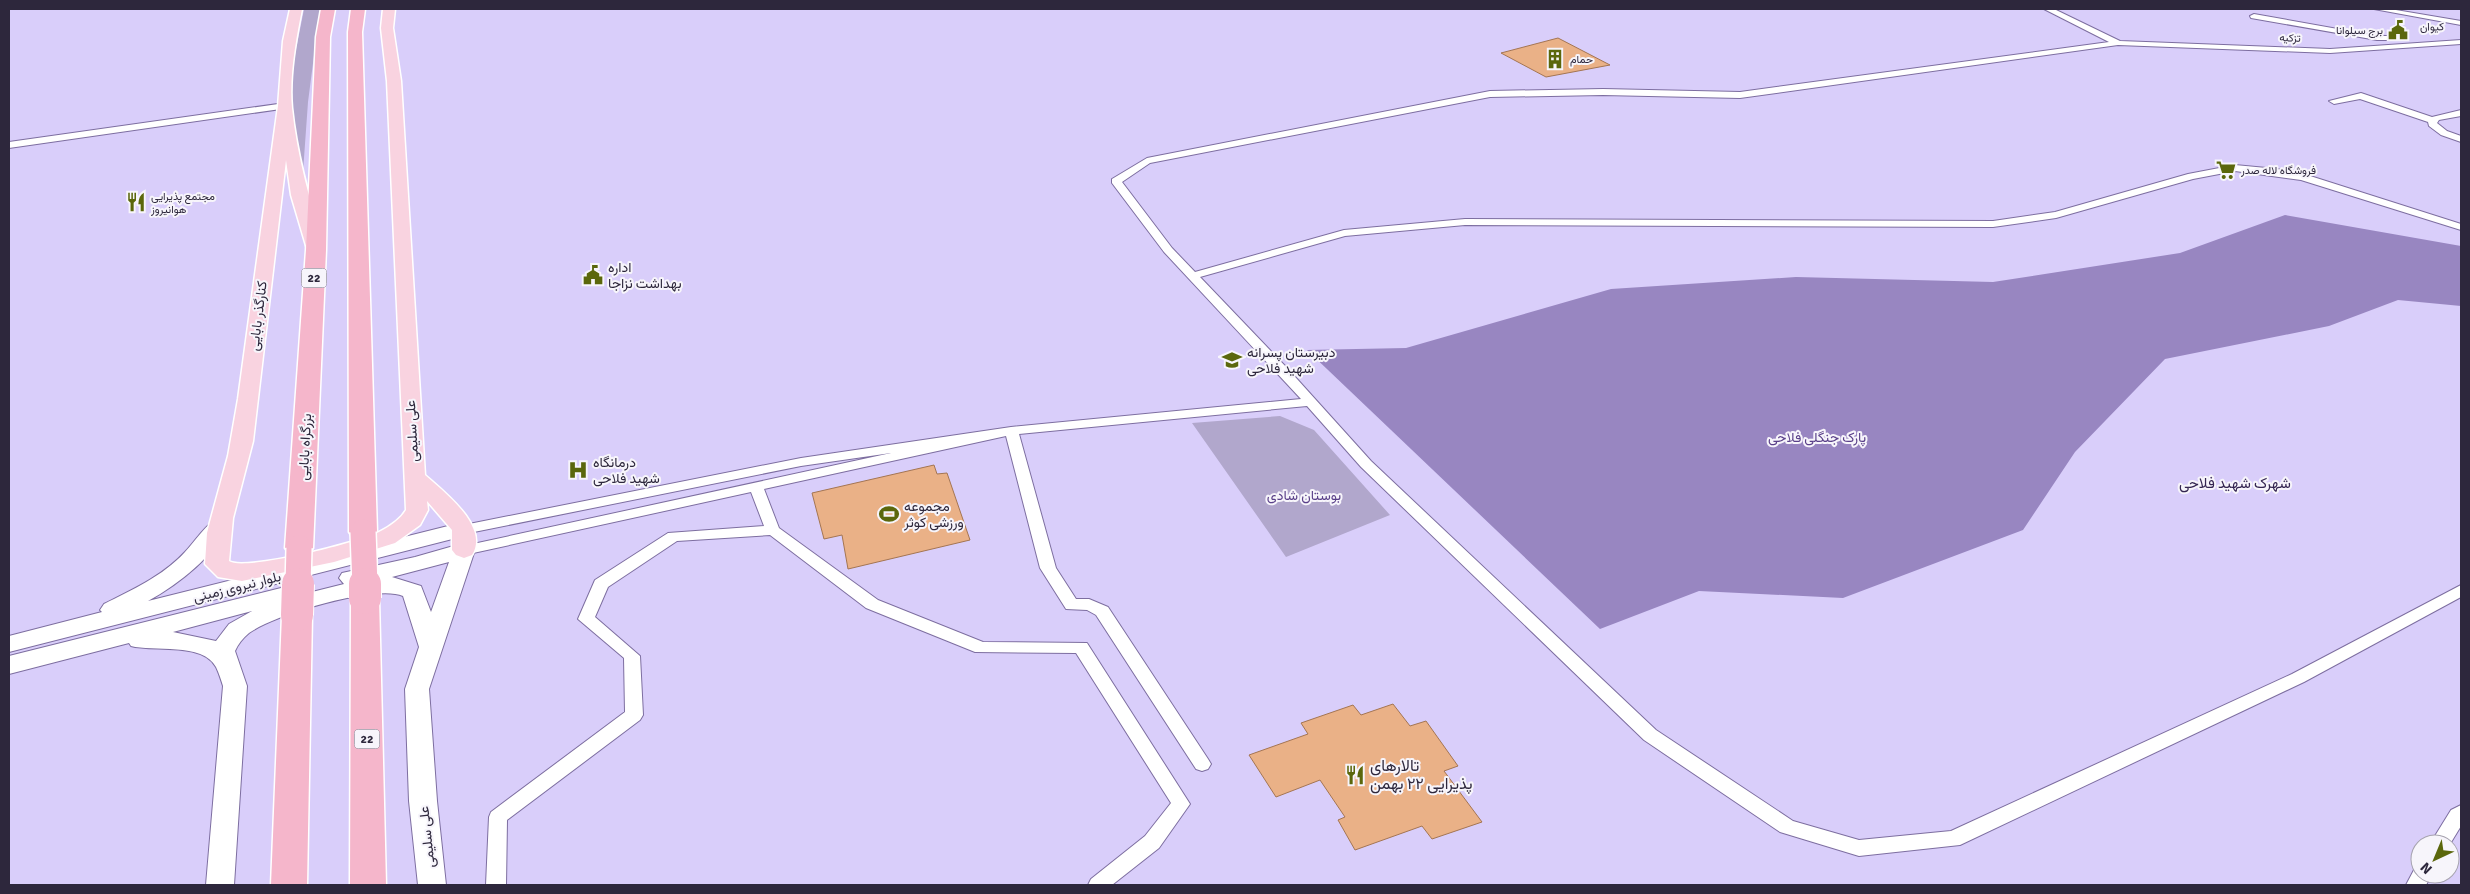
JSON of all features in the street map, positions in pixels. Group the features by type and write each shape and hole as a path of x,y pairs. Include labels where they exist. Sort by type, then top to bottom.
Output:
{"highway":[{"name":"بزرگراه بابایی","path":"289,885 299,548 316,250 323,37 328,9"},
{"name":"22","path":"358,9 355,32 368,883"}],"main road":[{"path":"296,9 289,41 285,106 299,195 316,250"},
{"name":"علی سلیمی","path":"389,9 387,28 394,82 414,477 441,501 464,539 416,689 423,801 432,885"},
{"name":"کنارگذر بابایی","path":"285,106 242,444 221,525 216,554 217,564 226,570 242,573 262,570 326,557 387,538 402,530 412,520 417,510 414,477"},
{"path":"62,631 120,607 156,586 192,559 221,525"},
{"name":"بلوار نیروی زمینی","path":"9,644 464,539"},
{"name":"بلوار نیروی زمینی","path":"9,665 378,571 417,564 464,539"},
{"path":"220,885 235,686 223,651 228,639 242,626 260,616 315,599 387,584 402,586 413,591 430,645"},
{"path":"106,640 168,639 207,647 227,661"}],"street":[{"path":"2048,9 2118,43"},
{"path":"2378,9 2461,22"},
{"name":"کیوان","path":"2254,16 2377,38 2461,38"},
{"name":"تزکیه","path":"2118,43 2330,51 2461,42"},
{"path":"2118,43 1740,95 1603,92 1490,94 1147,161 1116,181 1168,250 1311,402 1366,464 1650,735 1786,827 1859,848 1953,839 2298,678 2461,590"},
{"path":"2334,101 2361,96 2432,121 2435,128 2461,139"},
{"path":"9,145 285,106"},
{"path":"2432,121 2436,118 2461,113"},
{"path":"1193,276 1344,233 1464,222 1993,224 2056,215 2192,176 2235,168 2303,178 2461,226"},
{"path":"2265,171 2461,232"},
{"path":"464,539 801,462 1011,431 1311,402"},
{"path":"464,539 756,487 1011,431"},
{"path":"1011,431 1048,568 1072,605 1089,604 1102,611 1202,764"},
{"path":"756,487 773,530 872,604 981,648 1081,647 1181,804 1152,842 1098,885"},
{"path":"496,885 498,817 634,715 632,656 586,619 601,584 673,536 773,530"},
{"path":"2446,834 2461,812"}],"green space":[{"path":"304,9 320,9 308,102 302,186 291,121 293,65"},
{"name":"پارک جنگلی فلاحی","path":"2285,215 2461,246 2461,306 2398,300 2329,326 2165,359 2075,452 2023,530 1843,598 1699,591 1600,629 1307,350 1406,348 1611,289 1796,277 1993,282 2180,253"},
{"name":"بوستان شادی","path":"1280,416 1314,430 1390,515 1286,557 1192,423"}],"building":[{"name":"حمام","path":"1558,38 1610,65 1546,77 1501,53"},
{"name":"مجموعه ورزشی کوثر","path":"934,465 937,474 947,473 970,540 848,569 842,535 824,539 812,493"},
{"name":"تالارهای پذیرایی ۲۲ بهمن","path":"1393,704 1410,726 1426,721 1458,766 1444,771 1482,822 1432,839 1422,826 1355,850 1338,820 1345,817 1320,780 1276,797 1249,755 1308,734 1301,723 1353,705 1361,715"}],"place":[{"name":"برج سیلوانا","path":"2398,30"},
{"name":"حمام","path":"1555,59"},
{"name":"فروشگاه لاله صدر","path":"2226,170"},
{"name":"مجتمع پذیرایی هوانیروز","path":"136,202"},
{"name":"اداره بهداشت نزاجا","path":"593,275"},
{"name":"دبیرستان پسرانه شهید فلاحی","path":"1232,360"},
{"name":"درمانگاه شهید فلاحی","path":"578,470"},
{"name":"مجموعه ورزشی کوثر","path":"889,514"},
{"name":"تالارهای پذیرایی ۲۲ بهمن","path":"1355,775"}],"district":[{"name":"شهرک شهید فلاحی","path":"2235,483"}]}
